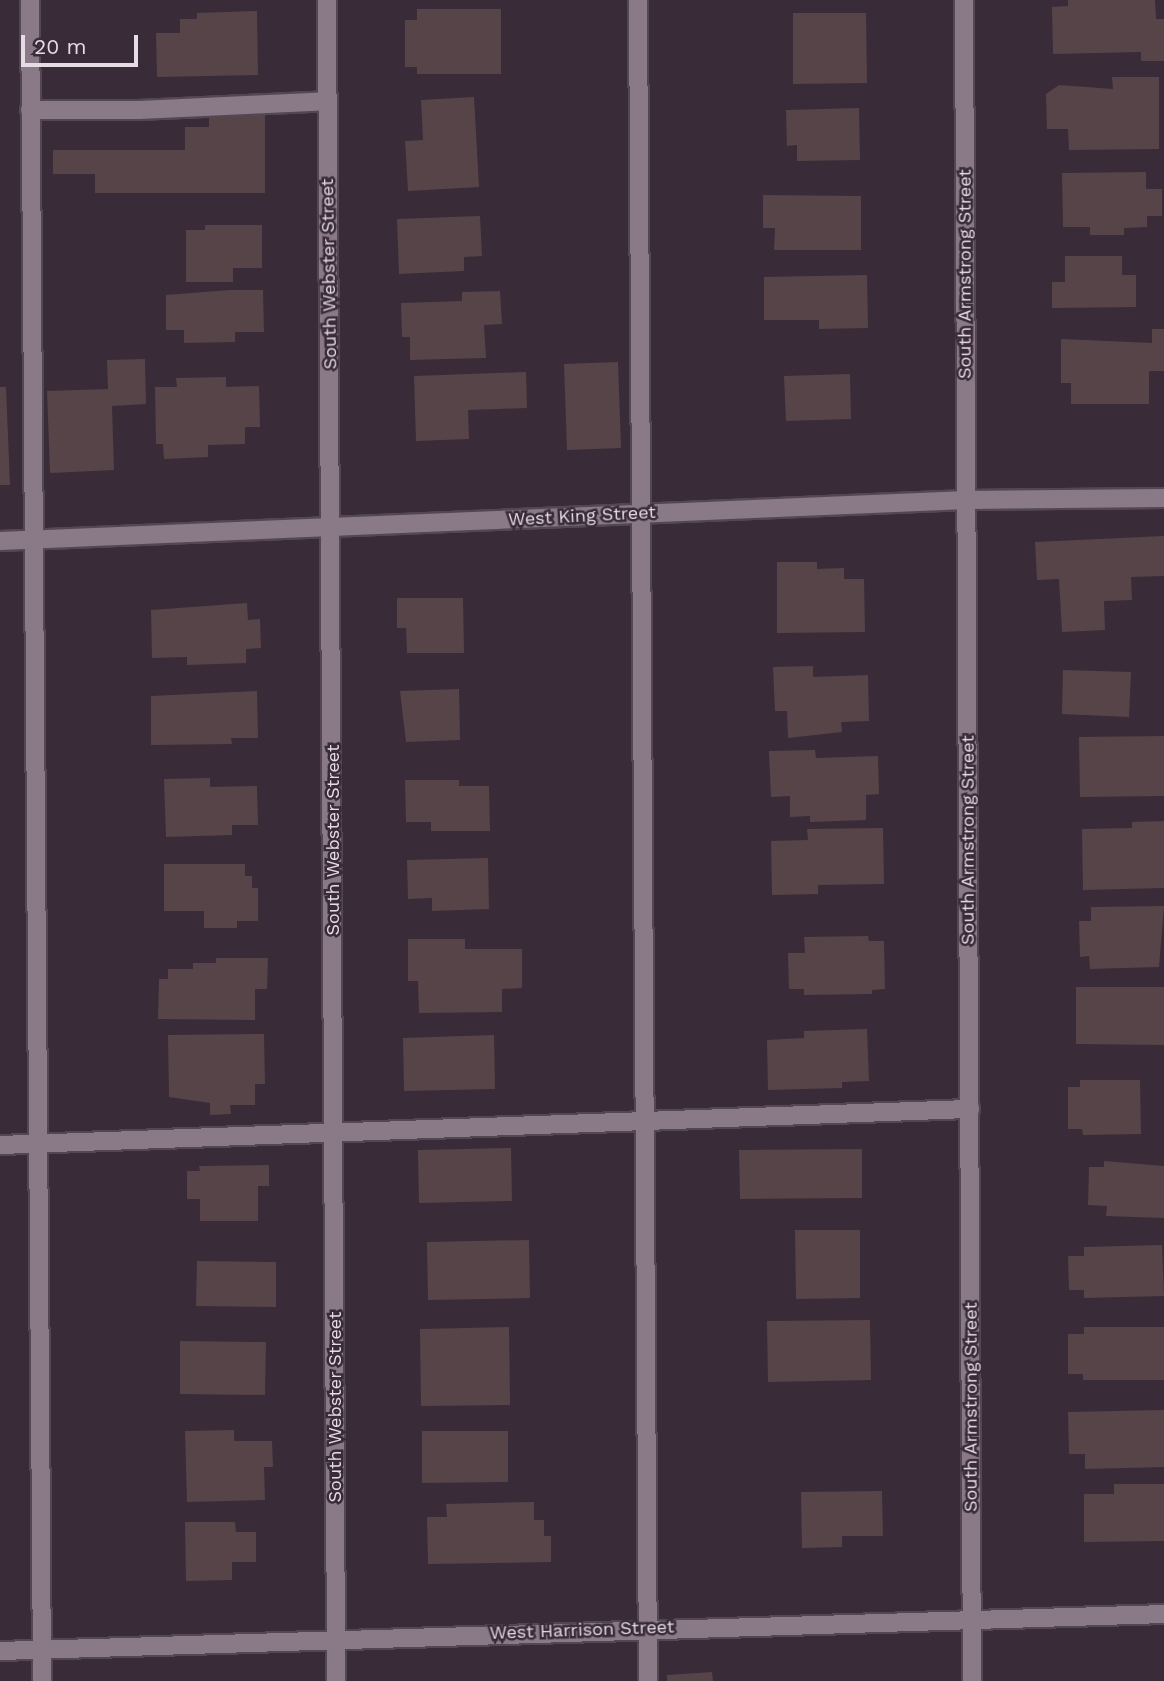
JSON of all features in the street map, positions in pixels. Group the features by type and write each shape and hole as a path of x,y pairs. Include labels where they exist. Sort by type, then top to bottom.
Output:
{"street":[{"path":"30,0 35,1143 42,1681"},
{"name":"South Webster Street","path":"327,0 332,527 336,1681"},
{"path":"638,0 648,1681"},
{"name":"South Armstrong Street","path":"964,0 972,1681"},
{"path":"30,110 139,110 327,101"},
{"name":"West King Street","path":"0,541 966,500 1164,498"},
{"path":"0,1145 970,1109"},
{"name":"West Harrison Street","path":"0,1651 971,1617 1164,1614"}],"building":[{"path":"1068,0 1155,0 1156,19 1164,19 1164,61 1141,61 1141,52 1053,54 1052,7 1068,6"},
{"path":"417,9 501,9 501,74 417,74 417,67 405,67 405,20 417,20"},
{"path":"257,11 258,75 157,77 156,33 180,33 180,19 197,19 197,13"},
{"path":"793,13 866,13 867,83 793,84"},
{"path":"1112,77 1159,77 1159,149 1069,150 1068,129 1047,129 1046,94 1059,85 1113,89"},
{"path":"474,97 479,187 408,191 405,141 423,140 421,100"},
{"path":"859,108 860,160 797,161 797,145 787,146 786,110"},
{"path":"209,114 265,114 265,193 95,193 95,174 53,174 53,150 185,150 185,127 209,127"},
{"path":"1146,172 1146,189 1162,189 1162,216 1147,216 1147,227 1124,228 1124,235 1090,235 1090,227 1063,227 1062,173"},
{"path":"763,195 861,196 861,250 774,250 775,228 763,228"},
{"path":"480,216 482,256 464,257 464,271 399,274 397,219"},
{"path":"205,225 262,225 262,268 233,268 233,282 186,282 186,230 205,230"},
{"path":"1065,256 1122,256 1122,275 1136,275 1136,307 1052,308 1052,282 1065,282"},
{"path":"867,275 868,328 819,329 819,320 764,320 764,277"},
{"path":"263,290 264,332 235,332 235,342 184,343 184,330 166,330 166,295"},
{"path":"500,291 502,324 484,325 486,358 410,360 410,337 402,337 401,303 462,301 462,292"},
{"path":"1152,329 1164,329 1164,371 1149,371 1149,404 1071,404 1071,383 1061,383 1061,339 1152,343"},
{"path":"145,359 146,404 112,406 114,470 50,473 47,391 108,389 107,360"},
{"path":"618,362 621,448 567,450 564,364"},
{"path":"526,372 527,408 468,410 469,439 416,441 414,376"},
{"path":"850,374 851,419 786,421 784,376"},
{"path":"226,377 226,387 259,386 260,427 245,427 245,444 208,445 208,457 164,459 163,444 156,444 155,387 177,387 176,378"},
{"path":"0,387 6,387 10,485 0,485"},
{"path":"1164,536 1164,576 1131,577 1132,600 1104,601 1105,630 1062,632 1059,579 1037,580 1035,542"},
{"path":"777,562 817,562 817,569 844,568 844,579 864,579 865,632 777,633"},
{"path":"397,598 463,598 464,653 407,653 406,628 397,628"},
{"path":"247,603 248,620 260,619 261,648 246,649 246,663 187,665 187,657 152,658 151,610"},
{"path":"813,666 813,677 868,675 869,721 841,722 842,732 788,738 787,711 775,711 773,667"},
{"path":"1063,670 1131,672 1129,717 1062,714"},
{"path":"459,689 460,740 406,742 400,691"},
{"path":"257,691 258,738 231,738 232,744 151,745 151,696"},
{"path":"1164,736 1164,796 1080,797 1079,737"},
{"path":"815,750 816,758 878,756 879,794 866,795 866,820 810,822 810,816 790,817 790,796 771,797 769,751"},
{"path":"210,778 210,787 257,786 258,825 232,825 232,835 166,837 164,779"},
{"path":"405,780 459,780 459,786 489,786 490,831 431,831 431,822 406,822"},
{"path":"1164,821 1164,888 1083,890 1082,829 1132,828 1132,822"},
{"path":"883,828 884,884 818,885 818,894 772,895 771,841 808,840 807,829"},
{"path":"488,858 489,909 432,911 432,898 408,899 407,860"},
{"path":"164,864 245,864 245,876 252,876 252,888 258,888 258,921 237,921 237,928 204,928 204,911 164,911"},
{"path":"1164,906 1159,967 1090,969 1089,956 1080,957 1079,921 1091,921 1091,907"},
{"path":"868,936 869,941 884,941 885,989 872,990 872,994 804,995 804,989 789,989 788,953 805,953 804,937"},
{"path":"408,939 465,939 465,949 522,949 522,988 502,989 502,1012 419,1013 418,981 408,981"},
{"path":"216,958 268,958 267,989 255,989 255,1020 158,1019 159,979 168,979 168,969 193,969 193,963 216,963"},
{"path":"1076,987 1164,987 1164,1045 1076,1044"},
{"path":"867,1029 869,1081 842,1082 842,1088 768,1090 767,1040 804,1038 804,1031"},
{"path":"264,1034 265,1084 255,1084 255,1105 230,1105 231,1114 210,1115 210,1103 169,1097 168,1035"},
{"path":"494,1035 495,1089 404,1091 403,1038"},
{"path":"1080,1080 1140,1080 1141,1134 1083,1135 1082,1129 1068,1129 1068,1087 1080,1087"},
{"path":"511,1148 512,1201 419,1203 418,1150"},
{"path":"862,1149 862,1198 740,1199 739,1150"},
{"path":"1104,1161 1164,1166 1164,1218 1106,1216 1107,1206 1088,1205 1089,1167 1104,1167"},
{"path":"269,1165 269,1186 258,1186 258,1221 200,1221 200,1199 187,1199 187,1171 200,1171 199,1166"},
{"path":"795,1230 860,1230 860,1298 796,1299"},
{"path":"529,1240 530,1298 428,1300 427,1242"},
{"path":"1162,1245 1164,1296 1084,1298 1084,1290 1069,1290 1068,1256 1084,1256 1084,1247"},
{"path":"197,1261 276,1262 276,1307 196,1306"},
{"path":"870,1320 871,1380 768,1382 767,1321"},
{"path":"509,1327 510,1405 421,1406 420,1329"},
{"path":"1084,1327 1164,1327 1164,1380 1083,1380 1083,1374 1068,1374 1068,1334 1084,1334"},
{"path":"180,1341 266,1342 265,1395 180,1394"},
{"path":"1164,1410 1164,1467 1085,1469 1085,1454 1069,1454 1068,1412"},
{"path":"234,1430 234,1441 272,1441 273,1467 264,1467 265,1500 187,1502 185,1431"},
{"path":"422,1431 508,1431 508,1482 422,1483"},
{"path":"1114,1484 1164,1484 1164,1541 1084,1542 1084,1494 1114,1494"},
{"path":"882,1491 883,1536 842,1536 842,1547 802,1548 801,1492"},
{"path":"534,1502 534,1520 544,1520 544,1536 551,1536 551,1562 428,1564 427,1517 447,1517 446,1504"},
{"path":"185,1522 235,1522 236,1532 256,1532 256,1562 232,1562 232,1580 186,1581"},
{"path":"712,1672 713,1681 667,1681 667,1675"}]}
